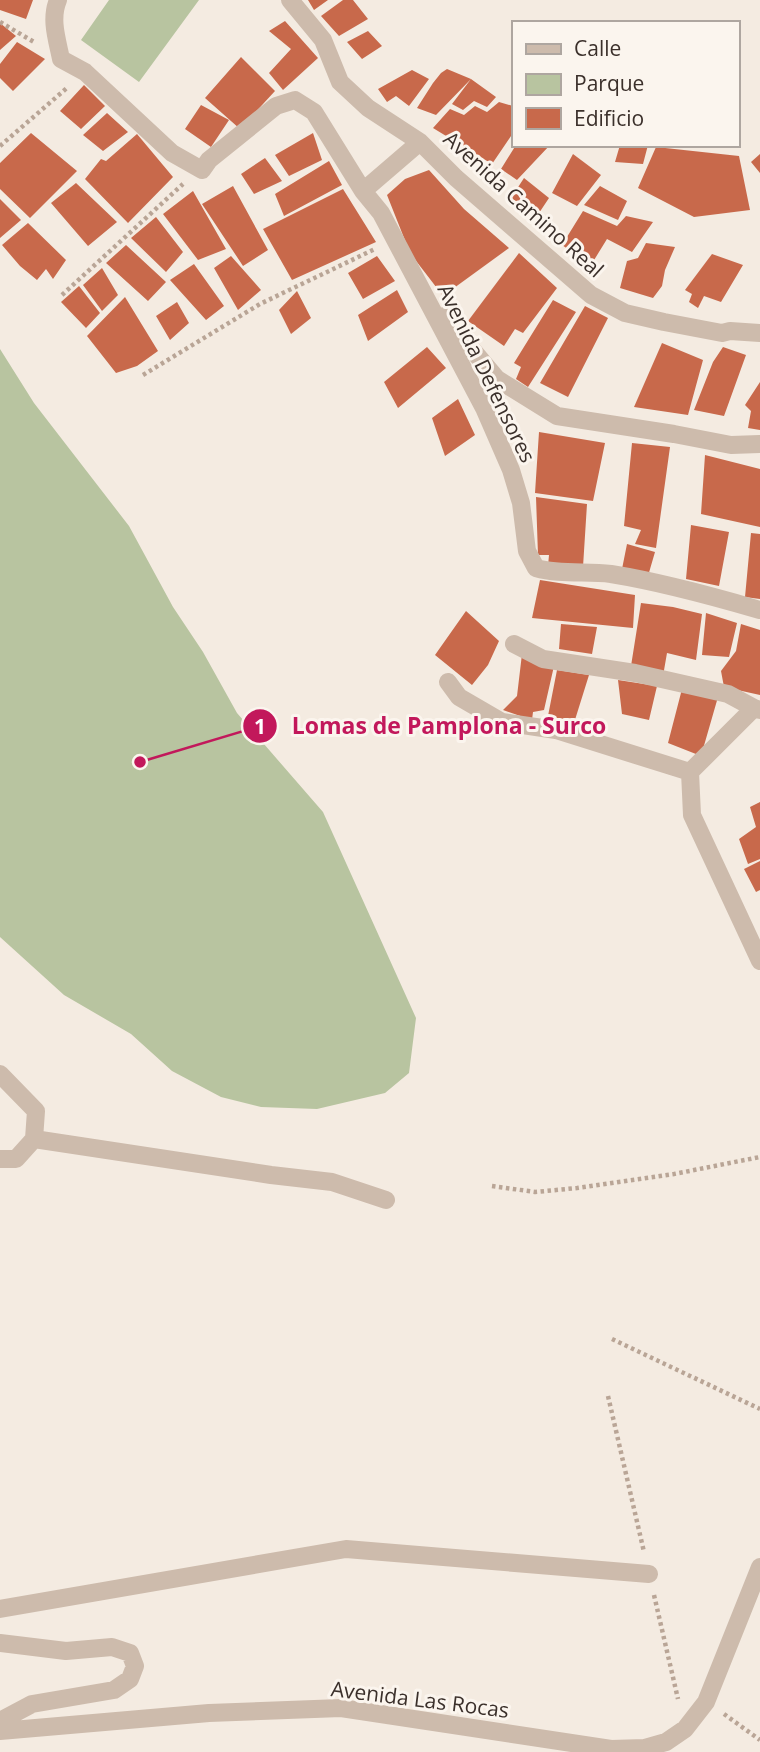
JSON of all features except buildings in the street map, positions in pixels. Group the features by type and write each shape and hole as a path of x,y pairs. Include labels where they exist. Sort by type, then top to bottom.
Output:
{"street":[{"path":"58,0 54,29 61,59 85,72 172,153 202,170"},
{"name":"Avenida Camino Real","path":"290,0 323,40 340,82 368,108 420,142 456,178 591,295 625,313 664,322 722,332 760,332"},
{"name":"Avenida Defensores","path":"202,170 209,160 276,106 295,100 314,113 363,191 381,213 484,408 511,470 521,503 527,551 536,568 548,572 609,574 760,610"},
{"path":"363,191 420,142"},
{"path":"422,290 497,379 557,416 731,445 760,444"},
{"path":"514,644 542,659 635,673 715,691 757,709 690,772 692,815 760,961"},
{"path":"448,682 459,697 502,722 556,730 690,772"},
{"path":"0,1074 36,1111 34,1139 16,1158 0,1159"},
{"path":"34,1139 332,1182 386,1200"},
{"path":"0,1609 346,1549 649,1574"},
{"path":"706,1702 760,1567"},
{"path":"0,1643 66,1651"},
{"path":"0,1655 112,1647 130,1653 135,1666 130,1679 114,1690 32,1704 0,1721"},
{"name":"Avenida Las Rocas","path":"0,1731 209,1713 341,1708 611,1749 645,1748 666,1742 685,1729 706,1702"}],"path":[{"path":"0,146 85,72"},
{"path":"62,295 202,170"},
{"path":"143,375 260,304 395,239"},
{"path":"492,1186 535,1192 577,1188 674,1174 760,1157"},
{"path":"611,1339 760,1409"},
{"path":"706,1702 760,1740"}],"green space":[{"path":"109,0 199,0 139,82 81,40"},
{"path":"0,349 34,403 129,526 173,607 203,652 237,713 323,812 416,1018 409,1073 385,1093 317,1109 261,1107 221,1097 172,1071 131,1034 64,995 0,937"}],"place":[{"name":"Lomas de Pamplona - Surco","path":"140,762"}]}
